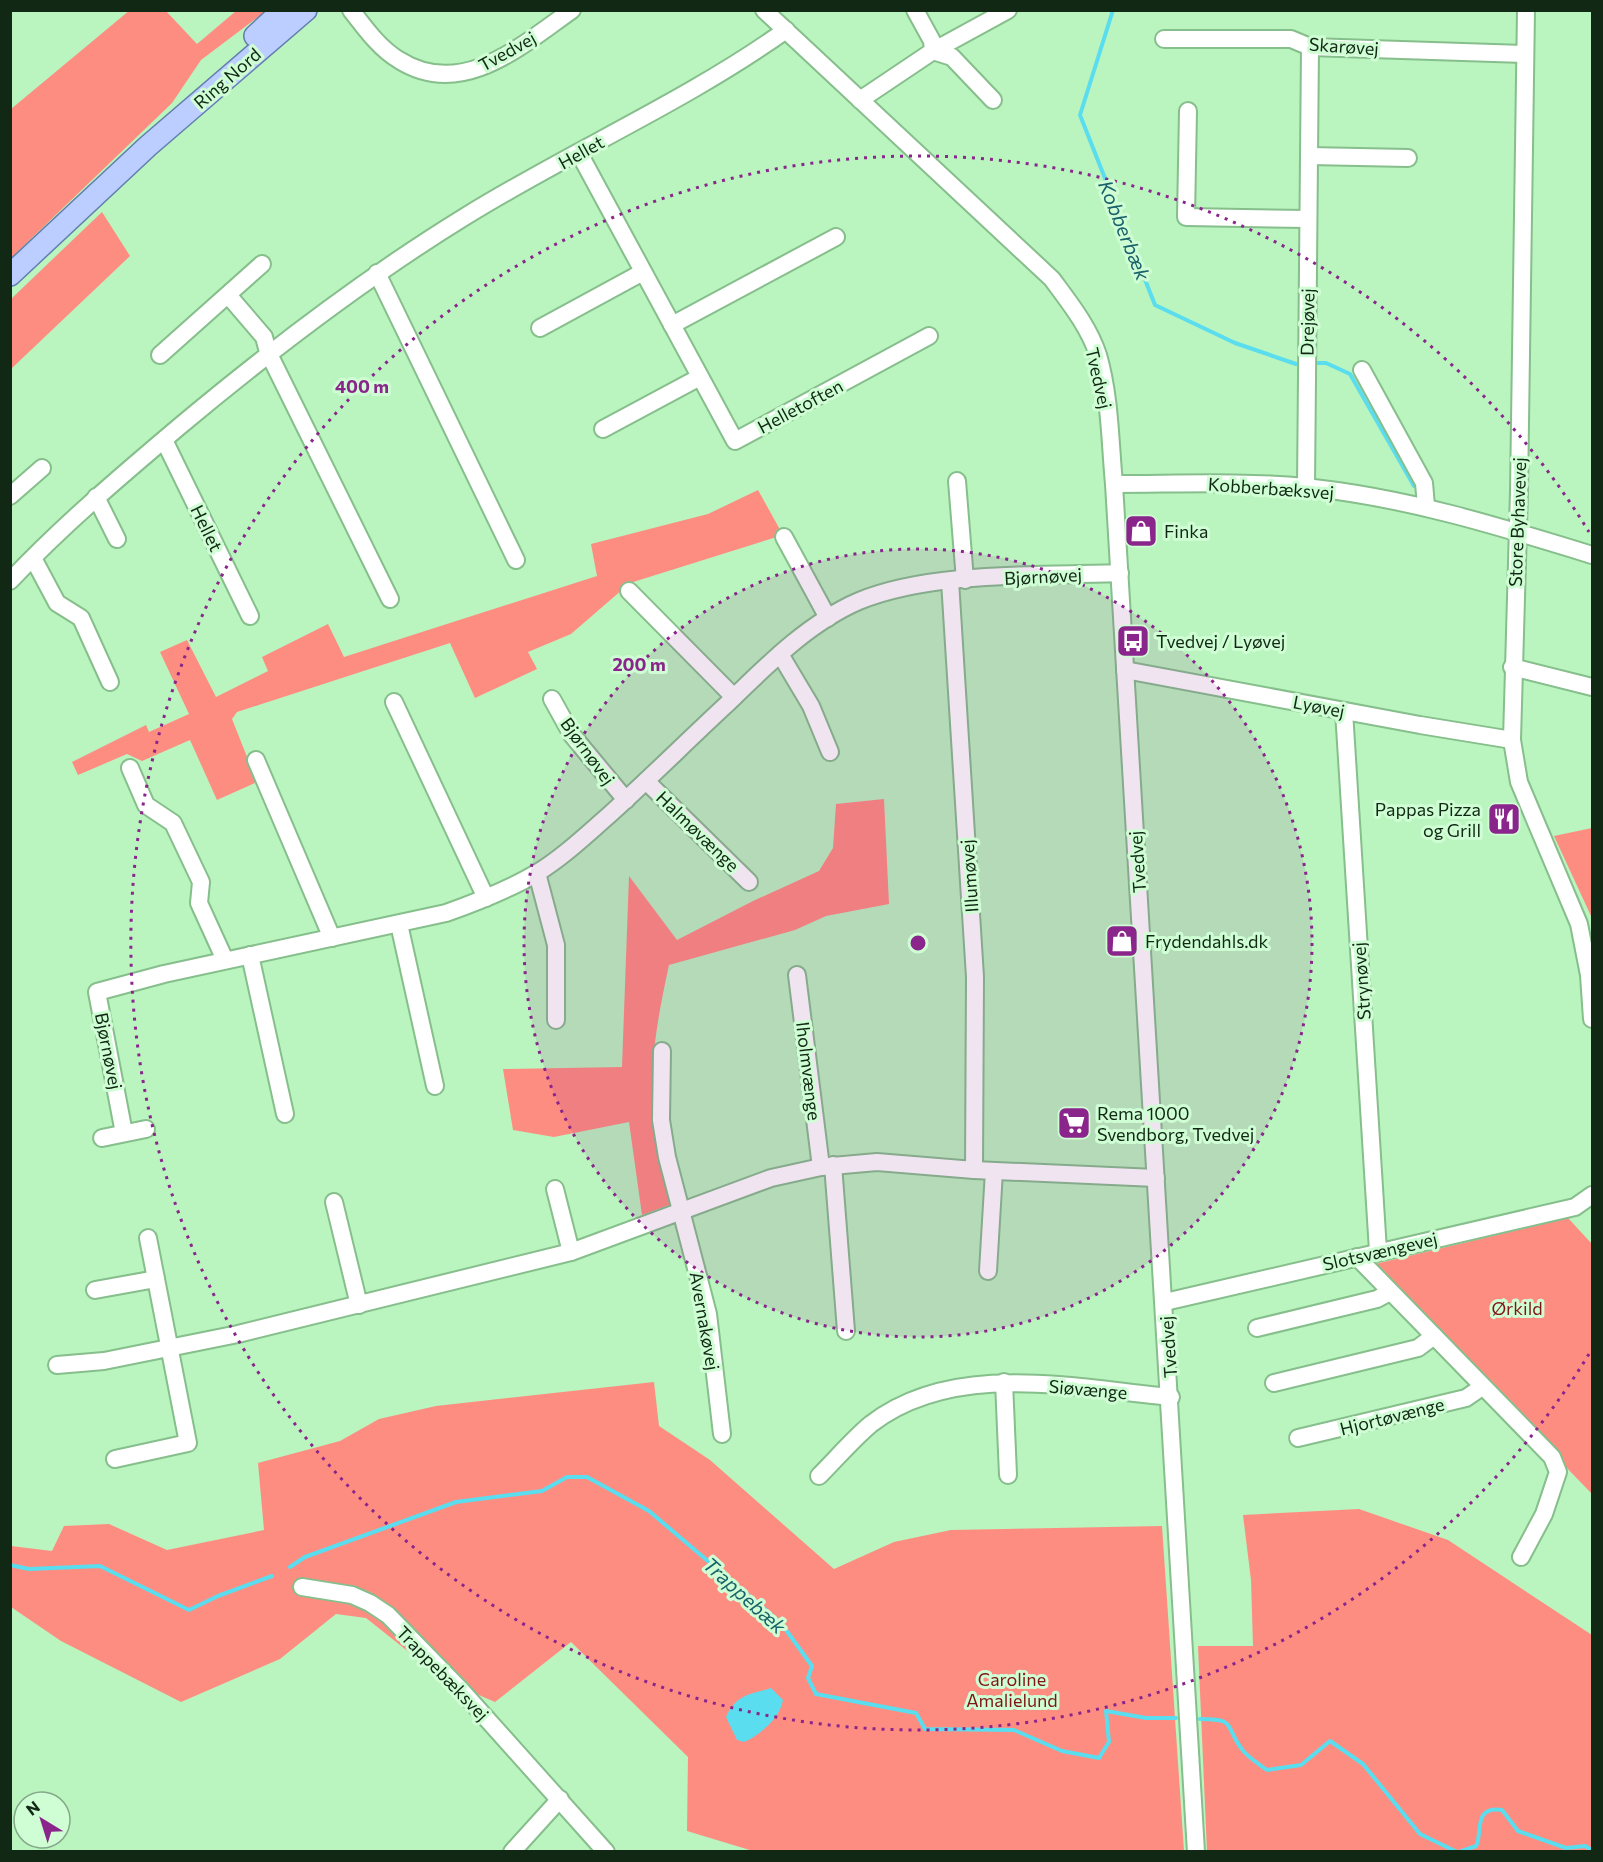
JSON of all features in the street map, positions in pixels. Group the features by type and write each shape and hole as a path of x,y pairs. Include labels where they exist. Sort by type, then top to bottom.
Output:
{"main road":[{"name":"Ring Nord","path":"148,146 282,10"},
{"name":"Ring Nord","path":"10,275 148,146 306,10"}],"street":[{"name":"Tvedvej","path":"351,10 376,42 397,60 423,70 452,74 469,72 496,61 572,10"},
{"name":"Tvedvej","path":"764,10 1052,279 1077,313 1097,353 1107,400 1120,573 1171,1397 1183,1653 1196,1851"},
{"path":"915,10 932,41 933,51"},
{"path":"860,100 933,51 1008,10"},
{"name":"Store Byhavevej","path":"1526,10 1512,740 1520,782 1579,924 1589,975 1593,1019"},
{"name":"Hellet","path":"12,577 96,497 268,352 377,273 468,214 733,68 786,30"},
{"name":"Skarøvej","path":"1164,39 1291,39 1310,47 1524,54"},
{"name":"Drejøvej","path":"1306,487 1310,47"},
{"path":"933,51 952,57 993,100"},
{"path":"1188,111 1186,217 1308,219"},
{"name":"Helletoften","path":"579,153 735,441 929,336"},
{"path":"1309,156 1408,158"},
{"path":"672,326 836,237"},
{"path":"160,355 262,264"},
{"path":"540,328 643,272"},
{"path":"377,273 516,560"},
{"path":"228,295 264,337 268,352 390,598"},
{"path":"1362,370 1424,483 1426,506"},
{"path":"603,429 700,377"},
{"name":"Hellet","path":"164,440 250,616"},
{"path":"10,496 42,468"},
{"path":"957,481 958,580"},
{"name":"Kobberbæksvej","path":"1114,484 1221,483 1306,487 1426,506 1593,555"},
{"path":"96,497 117,539"},
{"path":"784,537 828,618"},
{"path":"33,558 57,603 81,618 110,682"},
{"name":"Bjørnøvej","path":"124,1133 98,992 117,985 225,960 446,913 486,898 537,873 575,845 626,800 780,654 828,618 858,601 894,590 958,580 1120,573"},
{"name":"Illumøvej","path":"958,580 975,977 974,1170"},
{"path":"629,591 734,697"},
{"path":"780,654 811,706 830,752"},
{"path":"1512,667 1593,687"},
{"name":"Lyøvej","path":"1125,670 1512,740"},
{"name":"Bjørnøvej","path":"552,699 579,745 626,800"},
{"path":"394,702 486,898"},
{"name":"Strynøvej","path":"1344,711 1378,1251"},
{"path":"255,760 332,938"},
{"path":"130,768 146,805 173,823 201,882 199,903 225,960"},
{"name":"Halmøvænge","path":"646,781 749,882"},
{"path":"537,873 556,945 556,1020"},
{"path":"399,924 435,1086"},
{"path":"250,955 285,1114"},
{"name":"Iholmvænge","path":"797,975 827,1166"},
{"name":"Avernakøvej","path":"662,1051 661,1120 667,1157 708,1314 722,1434"},
{"path":"102,1138 146,1129"},
{"path":"57,1365 105,1361 170,1349 571,1252 682,1209 771,1178 827,1166 877,1162 974,1170 1156,1179"},
{"path":"827,1166 846,1331"},
{"path":"988,1271 994,1171"},
{"path":"555,1189 571,1252"},
{"name":"Slotsvængevej","path":"1165,1302 1575,1207 1593,1195"},
{"path":"334,1202 358,1305"},
{"path":"115,1459 188,1443 148,1238"},
{"path":"1358,1257 1552,1457 1558,1472 1544,1514 1521,1557"},
{"path":"95,1290 156,1279"},
{"path":"1257,1328 1377,1299 1390,1292"},
{"path":"1274,1383 1418,1348 1434,1336"},
{"path":"1004,1382 1008,1475"},
{"name":"Siøvænge","path":"819,1476 872,1424 909,1402 948,1389 1004,1382 1171,1397"},
{"name":"Hjortøvænge","path":"1298,1438 1467,1398 1482,1387"},
{"name":"Trappebæksvej","path":"302,1587 352,1595 388,1615 561,1799 606,1851"},
{"path":"512,1851 561,1799"}],"green space":[{"path":"130,10 166,11 197,44 236,11 266,11 201,60 172,103 11,258 11,109"},
{"path":"102,212 130,256 11,369 11,299"},
{"path":"758,490 783,535 630,583 571,634 528,652 537,669 475,698 450,643 237,712 232,719 257,782 217,800 190,740 142,761 127,754 78,775 72,762 146,725 149,732 189,714 160,652 187,640 216,697 268,671 262,657 328,624 344,657 597,576 591,544 708,514"},
{"path":"884,799 889,904 826,916 795,930 669,965 657,1028 652,1085 656,1141 672,1204 642,1215 629,1122 554,1137 513,1130 503,1069 622,1067 629,876 677,940 753,901 819,871 833,848 836,804"},
{"path":"1592,828 1592,916 1591,916 1554,836"},
{"name":"Ørkild","path":"1568,1218 1592,1244 1592,1494 1371,1265"},
{"name":"Caroline Amalielund","path":"654,1382 659,1426 710,1460 834,1569 894,1542 951,1530 1162,1526 1184,1851 753,1851 687,1831 688,1757 571,1642 495,1702 444,1680 366,1618 336,1614 280,1659 181,1702 61,1641 11,1607 11,1546 52,1551 64,1526 109,1524 167,1550 264,1530 258,1463 340,1441 379,1419 436,1406"},
{"path":"1359,1509 1448,1540 1592,1635 1592,1851 1207,1851 1198,1646 1253,1646 1251,1580 1243,1515"}],"water":[{"path":"771,1688 783,1700 778,1713 756,1735 744,1742 737,1740 726,1717 730,1709 744,1696"}],"waterway":[{"name":"Kobberbæk","path":"1113,10 1080,115 1155,305 1235,343 1296,364"},
{"name":"Kobberbæk","path":"1318,363 1326,363 1350,374 1414,486"},
{"name":"Trappebæk","path":"290,1567 305,1557 456,1502 542,1491 567,1477 587,1477 649,1511 781,1623 812,1666 808,1678 816,1694 916,1713 925,1729 1014,1730 1062,1751 1099,1758 1109,1742 1106,1711 1146,1718 1176,1718"},
{"name":"Trappebæk","path":"10,1565 29,1569 100,1566 189,1610 218,1596 272,1576"},
{"name":"Trappebæk","path":"1200,1719 1225,1722 1244,1751 1267,1770 1301,1765 1330,1741 1363,1764 1420,1834 1457,1852"},
{"name":"Trappebæk","path":"1459,1852 1476,1846 1482,1816 1493,1810 1502,1810 1518,1831 1566,1848 1585,1846 1592,1850"}],"place":[{"name":"Finka","path":"1141,531"},
{"name":"Tvedvej / Lyøvej","path":"1133,641"},
{"name":"Pappas Pizza og Grill","path":"1504,819"},
{"name":"Frydendahls.dk","path":"1122,941"},
{"name":"Rema 1000 Svendborg, Tvedvej","path":"1074,1123"}]}
